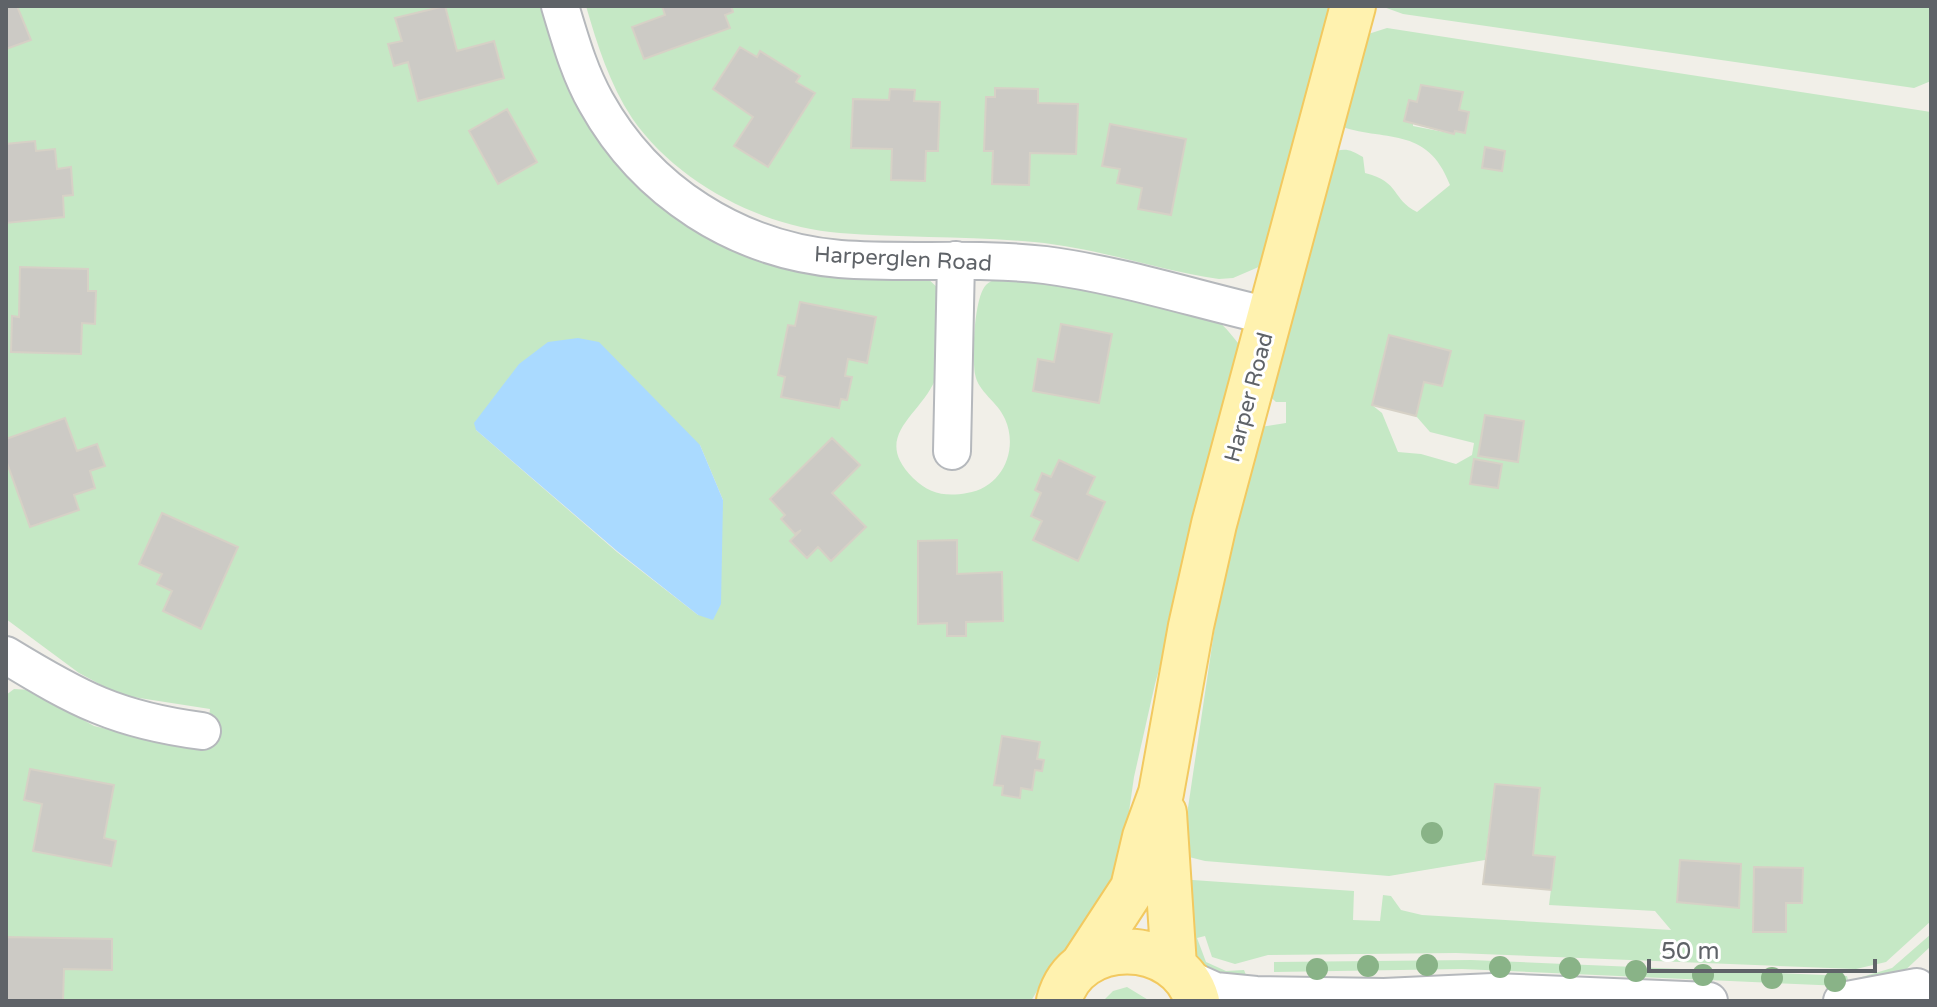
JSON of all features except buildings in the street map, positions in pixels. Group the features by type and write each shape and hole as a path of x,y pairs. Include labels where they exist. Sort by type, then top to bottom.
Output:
{"main road":[{"name":"Harper Road","path":"1064,991 1133,888 1145,837 1161,793 1194,611 1269,316 1353,6"},
{"name":"Harper Road","path":"1161,793 1186,982"},
{"path":"1064,991 1099,956 1138,951 1186,982"}],"street":[{"name":"Harperglen Road","path":"560,6 575,55 595,100 623,146 658,182 699,213 745,236 794,252 840,259 956,260 1043,265 1097,273 1269,316"},
{"path":"952,451 956,260"},
{"path":"6,655 103,710 149,724 202,731"},
{"path":"1186,982 1215,991 1256,995 1378,999 1493,992 1709,1001"},
{"path":"1842,1001 1920,985"}],"green space":[{"path":"6,6 545,6 699,223 926,277 939,289 937,373 928,393 903,427 897,450 901,463 913,478 925,488 938,493 959,494 979,490 998,476 1008,455 1009,431 1005,419 980,386 974,366 979,301 986,285 997,279 1057,279 1187,307 1219,322 1244,350 1155,684 1134,777 1117,895 1046,976 1031,1001 6,1001 6,695 14,689 31,690 94,726 178,746 206,745 210,709 120,695 79,673 6,619","holes":["476,430 700,445 723,500 698,615 617,552"]},
{"path":"586,6 1341,6 1261,266 1233,278 1219,279 1058,245 840,233 781,222 752,211 724,198 673,163 632,118 611,78"},
{"path":"1381,6 1931,6 1931,81 1914,88 1403,14"},
{"path":"1387,28 1931,112 1931,921 1886,962 1856,969 1456,953 1268,955 1235,964 1212,957 1205,936 1197,938 1206,962 1226,971 1244,970 1248,980 1217,981 1191,954 1178,879 1354,891 1353,920 1380,921 1383,895 1391,896 1401,910 1422,915 1671,930 1655,911 1549,905 1555,857 1533,855 1540,788 1495,785 1485,860 1389,876 1205,861 1181,855 1221,585 1260,427 1286,423 1286,402 1276,402 1266,393 1330,154 1346,150 1363,157 1365,173 1385,181 1403,202 1417,212 1450,185 1429,152 1417,144 1337,125 1362,36","holes":["1421,85 1462,93 1459,110 1469,112 1465,133 1455,131 1454,134 1413,126 1413,123 1405,121 1408,101 1417,102","1485,148 1505,151 1502,171 1482,168","1389,335 1450,351 1442,385 1424,382 1416,416 1430,432 1474,443 1472,455 1456,464 1421,454 1398,452 1382,413 1372,405","1485,416 1523,421 1518,462 1479,456","1475,460 1502,465 1498,488 1471,483"]},
{"path":"1931,934 1931,946 1899,976 1864,987 1855,979 1892,968"},
{"path":"1471,960 1847,976 1848,980 1842,986 1462,969 1274,972 1274,962"},
{"path":"1127,987 1150,1001 1103,1001 1113,991"}],"water":[{"path":"578,338 599,342 700,445 723,500 721,604 713,620 698,615 617,551 476,430 474,423 519,364 548,342"}]}
